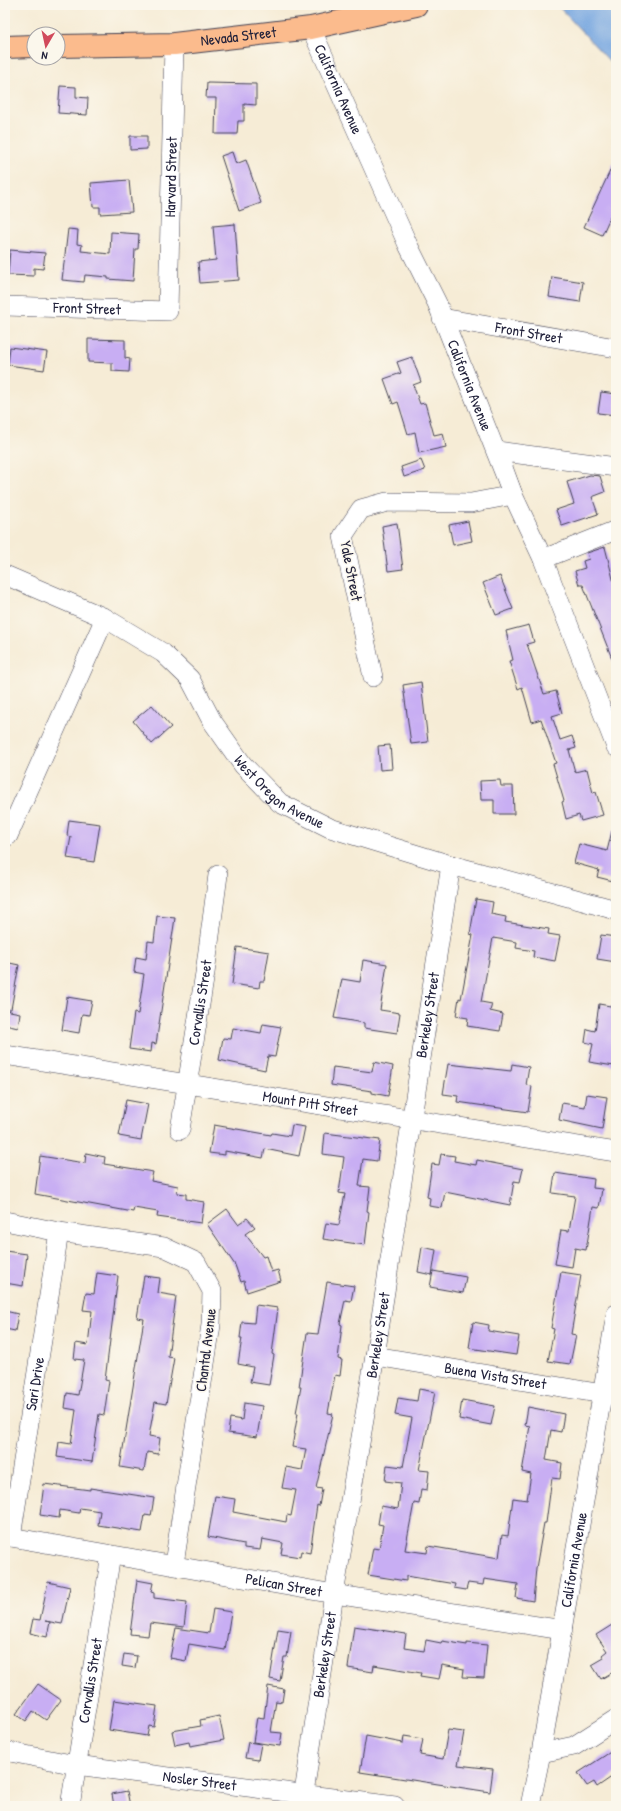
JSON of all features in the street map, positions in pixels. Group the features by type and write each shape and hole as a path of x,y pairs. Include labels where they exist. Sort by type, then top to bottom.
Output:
{"main road":[{"name":"Nevada Street","path":"66,46 174,44 311,28 416,5"},
{"path":"5,47 26,46"}],"street":[{"name":"California Avenue","path":"311,28 408,246 437,303 513,495 543,559 616,747"},
{"name":"Harvard Street","path":"168,311 174,44"},
{"name":"Front Street","path":"5,306 168,311"},
{"name":"Front Street","path":"442,318 616,348"},
{"path":"513,495 497,451 616,467"},
{"name":"Yale Street","path":"373,677 343,536 361,508 387,502 471,503 513,495"},
{"path":"543,559 616,530"},
{"name":"West Oregon Avenue","path":"5,575 105,618 163,653 190,679 216,728 243,765 280,803 330,828 451,864 616,910"},
{"path":"8,836 105,618"},
{"name":"Berkeley Street","path":"304,1800 334,1594 375,1356 451,864"},
{"name":"Corvallis Street","path":"180,1130 218,876"},
{"name":"Mount Pitt Street","path":"5,1055 616,1152"},
{"name":"Chantal Avenue","path":"5,1221 59,1232 164,1247 196,1262 212,1291 211,1325 174,1564"},
{"name":"Sari Drive","path":"8,1537 59,1232"},
{"name":"California Avenue","path":"530,1806 542,1753 563,1630 610,1396 616,1314"},
{"name":"Buena Vista Street","path":"375,1356 610,1396"},
{"name":"Pelican Street","path":"8,1537 110,1555 174,1564 334,1594 563,1630"},
{"name":"Corvallis Street","path":"70,1806 110,1555"},
{"path":"542,1753 574,1746 616,1719"},
{"name":"Nosler Street","path":"5,1751 76,1766 304,1800 395,1806"}],"water":[{"path":"557,5 616,5 616,68"}],"building":[{"path":"207,83 256,84 256,105 244,104 244,121 238,121 237,134 215,134 216,98 206,98"},
{"path":"60,86 76,87 76,97 88,98 87,115 58,113"},
{"path":"130,136 147,136 147,149 130,150"},
{"path":"232,152 236,164 246,160 261,203 239,211 221,156"},
{"path":"616,158 616,204 602,235 584,227"},
{"path":"129,180 132,212 100,214 100,207 93,207 91,183"},
{"path":"235,224 239,280 200,283 198,262 216,260 213,226"},
{"path":"68,229 78,230 77,244 82,245 81,251 110,254 111,232 139,234 138,249 135,249 133,281 85,275 84,282 62,280"},
{"path":"10,250 45,253 43,269 34,268 34,276 8,275"},
{"path":"552,277 583,282 580,302 549,297"},
{"path":"88,339 125,340 125,358 130,359 129,372 112,371 112,363 88,362"},
{"path":"10,347 47,352 44,370 8,365"},
{"path":"412,357 421,382 413,385 420,404 425,403 434,435 443,433 446,447 419,453 415,432 408,434 398,402 393,404 384,379 401,373 397,362"},
{"path":"601,392 616,394 616,415 598,413"},
{"path":"421,460 425,470 404,477 401,467"},
{"path":"590,475 600,476 605,492 592,497 598,514 562,526 556,510 574,504 567,482"},
{"path":"468,521 472,541 453,545 449,525"},
{"path":"397,523 403,569 388,571 382,526"},
{"path":"605,547 616,591 615,666 583,585 579,585 575,571 585,568 583,561 589,559 587,553"},
{"path":"500,576 513,609 496,615 483,583"},
{"path":"529,625 534,642 527,644 544,694 556,691 562,713 552,716 560,740 572,736 576,748 569,750 575,772 587,769 593,793 596,792 603,815 581,821 579,815 566,819 562,802 564,801 553,764 556,763 541,719 532,722 522,687 518,689 509,661 513,660 506,631"},
{"path":"421,682 428,742 411,744 403,685"},
{"path":"152,705 171,727 152,744 133,721"},
{"path":"390,745 392,769 380,770 378,746"},
{"path":"500,780 501,786 513,786 514,814 494,814 494,800 481,800 480,781"},
{"path":"69,820 100,824 94,862 67,858 71,837 67,836"},
{"path":"612,831 616,831 616,872 613,881 597,877 599,870 574,863 579,844 607,851"},
{"path":"476,899 493,902 491,914 506,917 505,922 549,929 548,934 560,936 555,961 533,957 534,951 516,948 517,942 493,938 481,1002 492,1004 490,1011 503,1014 500,1031 467,1026 468,1018 456,1016 459,998 461,999 473,935 470,934"},
{"path":"157,916 175,918 156,1044 152,1043 151,1052 129,1049 134,1013 138,1014 144,974 134,972 136,957 146,959 148,941 154,942"},
{"path":"601,935 616,937 616,962 597,959"},
{"path":"237,947 269,952 264,981 260,981 259,988 232,984"},
{"path":"363,960 387,964 380,1010 400,1013 397,1033 364,1028 364,1023 334,1018 342,979 360,982"},
{"path":"5,962 19,965 11,1009 5,1009"},
{"path":"67,997 92,1001 89,1015 82,1014 79,1033 62,1030"},
{"path":"599,1004 616,1007 616,1041 614,1052 616,1052 616,1057 614,1066 589,1062 593,1044 585,1042 587,1029 595,1031"},
{"path":"5,1010 20,1013 18,1028 5,1025"},
{"path":"263,1024 281,1027 275,1057 268,1056 265,1070 219,1060 223,1038 231,1039 233,1028 261,1033"},
{"path":"374,1062 393,1066 388,1096 372,1093 372,1091 331,1085 333,1067 372,1072"},
{"path":"448,1064 511,1071 512,1064 529,1067 526,1085 532,1086 528,1112 457,1102 458,1096 443,1094"},
{"path":"587,1094 607,1097 602,1129 559,1120 562,1103 585,1107"},
{"path":"126,1100 148,1104 141,1140 119,1136"},
{"path":"214,1125 271,1135 272,1133 290,1136 292,1125 305,1127 299,1156 265,1149 263,1158 225,1151 225,1155 209,1153"},
{"path":"325,1133 380,1140 377,1161 363,1159 359,1186 370,1187 365,1245 323,1239 326,1223 339,1225 345,1194 339,1193 344,1157 323,1154"},
{"path":"86,1153 105,1157 104,1164 153,1172 151,1181 178,1186 177,1193 186,1194 186,1199 204,1202 201,1223 157,1217 158,1212 134,1208 133,1212 35,1194 40,1156 85,1163"},
{"path":"441,1154 455,1156 454,1161 476,1165 477,1160 523,1169 520,1182 514,1181 510,1205 445,1192 442,1208 429,1206 430,1198 427,1197 432,1164 439,1165"},
{"path":"555,1173 594,1179 593,1188 602,1189 599,1208 593,1207 586,1250 575,1248 572,1267 555,1264 561,1230 569,1231 575,1196 552,1193"},
{"path":"227,1209 238,1224 247,1218 255,1227 245,1234 263,1257 266,1256 271,1272 278,1270 281,1281 247,1292 244,1281 241,1282 235,1265 207,1224"},
{"path":"422,1247 436,1250 432,1275 418,1272"},
{"path":"5,1251 27,1254 23,1286 5,1283"},
{"path":"433,1271 466,1277 463,1293 430,1287"},
{"path":"561,1272 581,1275 571,1334 576,1335 570,1364 548,1361 554,1329 551,1328"},
{"path":"97,1273 118,1276 105,1380 109,1381 104,1415 99,1414 92,1462 57,1457 59,1442 71,1444 76,1410 65,1408 67,1393 78,1395 84,1360 74,1359 76,1343 88,1345 92,1311 83,1310 86,1293 94,1294"},
{"path":"144,1276 160,1278 158,1293 176,1296 168,1357 174,1358 166,1404 155,1402 149,1436 160,1438 158,1454 147,1452 144,1471 120,1467 144,1319 137,1318"},
{"path":"327,1282 354,1286 351,1301 345,1300 340,1324 342,1325 338,1359 342,1360 340,1376 335,1375 328,1413 333,1414 316,1488 322,1489 319,1506 317,1505 310,1553 301,1551 300,1557 281,1554 283,1543 262,1539 260,1550 244,1548 244,1544 208,1537 215,1496 235,1499 233,1512 286,1522 287,1515 291,1516 296,1490 282,1488 286,1467 302,1470 306,1449 292,1447 298,1413 296,1413 301,1387 299,1387 307,1333 318,1334"},
{"path":"256,1305 278,1308 272,1354 274,1355 269,1385 250,1382 253,1367 238,1364 242,1338 240,1338 242,1322 254,1323"},
{"path":"5,1311 18,1314 15,1331 5,1329"},
{"path":"473,1322 489,1325 488,1331 519,1336 516,1355 469,1348"},
{"path":"419,1389 435,1392 419,1470 429,1471 427,1490 421,1489 419,1504 414,1503 405,1550 427,1553 428,1546 499,1558 502,1535 508,1536 513,1498 527,1500 531,1474 522,1472 530,1426 525,1425 528,1407 564,1414 561,1432 551,1430 546,1460 562,1463 560,1479 552,1478 546,1523 544,1523 536,1568 533,1601 516,1598 518,1584 484,1579 483,1585 468,1583 466,1590 454,1588 455,1584 406,1576 406,1581 368,1575 373,1548 379,1549 383,1525 378,1524 381,1506 398,1509 401,1483 385,1481 387,1465 403,1467 412,1418 395,1415 398,1398 417,1401"},
{"path":"462,1400 495,1406 491,1425 459,1419"},
{"path":"244,1403 262,1406 257,1437 228,1433 230,1418 242,1420"},
{"path":"44,1484 90,1490 90,1488 154,1498 151,1516 145,1515 142,1532 98,1525 100,1511 80,1508 79,1513 60,1510 59,1518 40,1515"},
{"path":"137,1580 153,1583 151,1592 154,1593 154,1598 187,1602 184,1627 150,1623 148,1636 130,1634"},
{"path":"48,1582 70,1587 62,1624 45,1621 50,1622 47,1637 30,1633 33,1619 40,1620"},
{"path":"213,1609 231,1612 225,1650 189,1644 186,1661 170,1658 176,1628 209,1633"},
{"path":"612,1625 616,1632 616,1676 613,1672 601,1679 592,1665 604,1658 602,1655 607,1651 596,1635"},
{"path":"354,1626 406,1634 404,1648 424,1651 426,1640 441,1643 442,1641 467,1645 467,1643 487,1645 484,1678 463,1677 464,1669 442,1665 439,1679 420,1676 421,1673 374,1665 373,1672 348,1668"},
{"path":"278,1629 291,1631 287,1657 284,1657 280,1681 270,1679"},
{"path":"124,1654 137,1656 135,1668 122,1666"},
{"path":"38,1684 61,1700 46,1720 33,1711 26,1721 16,1714"},
{"path":"268,1686 284,1689 282,1702 276,1701 271,1732 282,1733 280,1746 253,1742 257,1717 264,1718"},
{"path":"114,1700 157,1706 154,1727 149,1726 147,1736 109,1730"},
{"path":"219,1716 224,1740 190,1746 189,1742 175,1745 172,1731 201,1726 200,1720"},
{"path":"448,1730 464,1732 458,1765 493,1769 490,1792 360,1772 366,1736 403,1743 404,1736 423,1739 420,1755 443,1759"},
{"path":"248,1742 261,1744 258,1760 245,1758"},
{"path":"612,1751 616,1757 616,1774 597,1787 594,1782 587,1786 578,1773"},
{"path":"127,1791 130,1806 114,1806 112,1794"}]}
